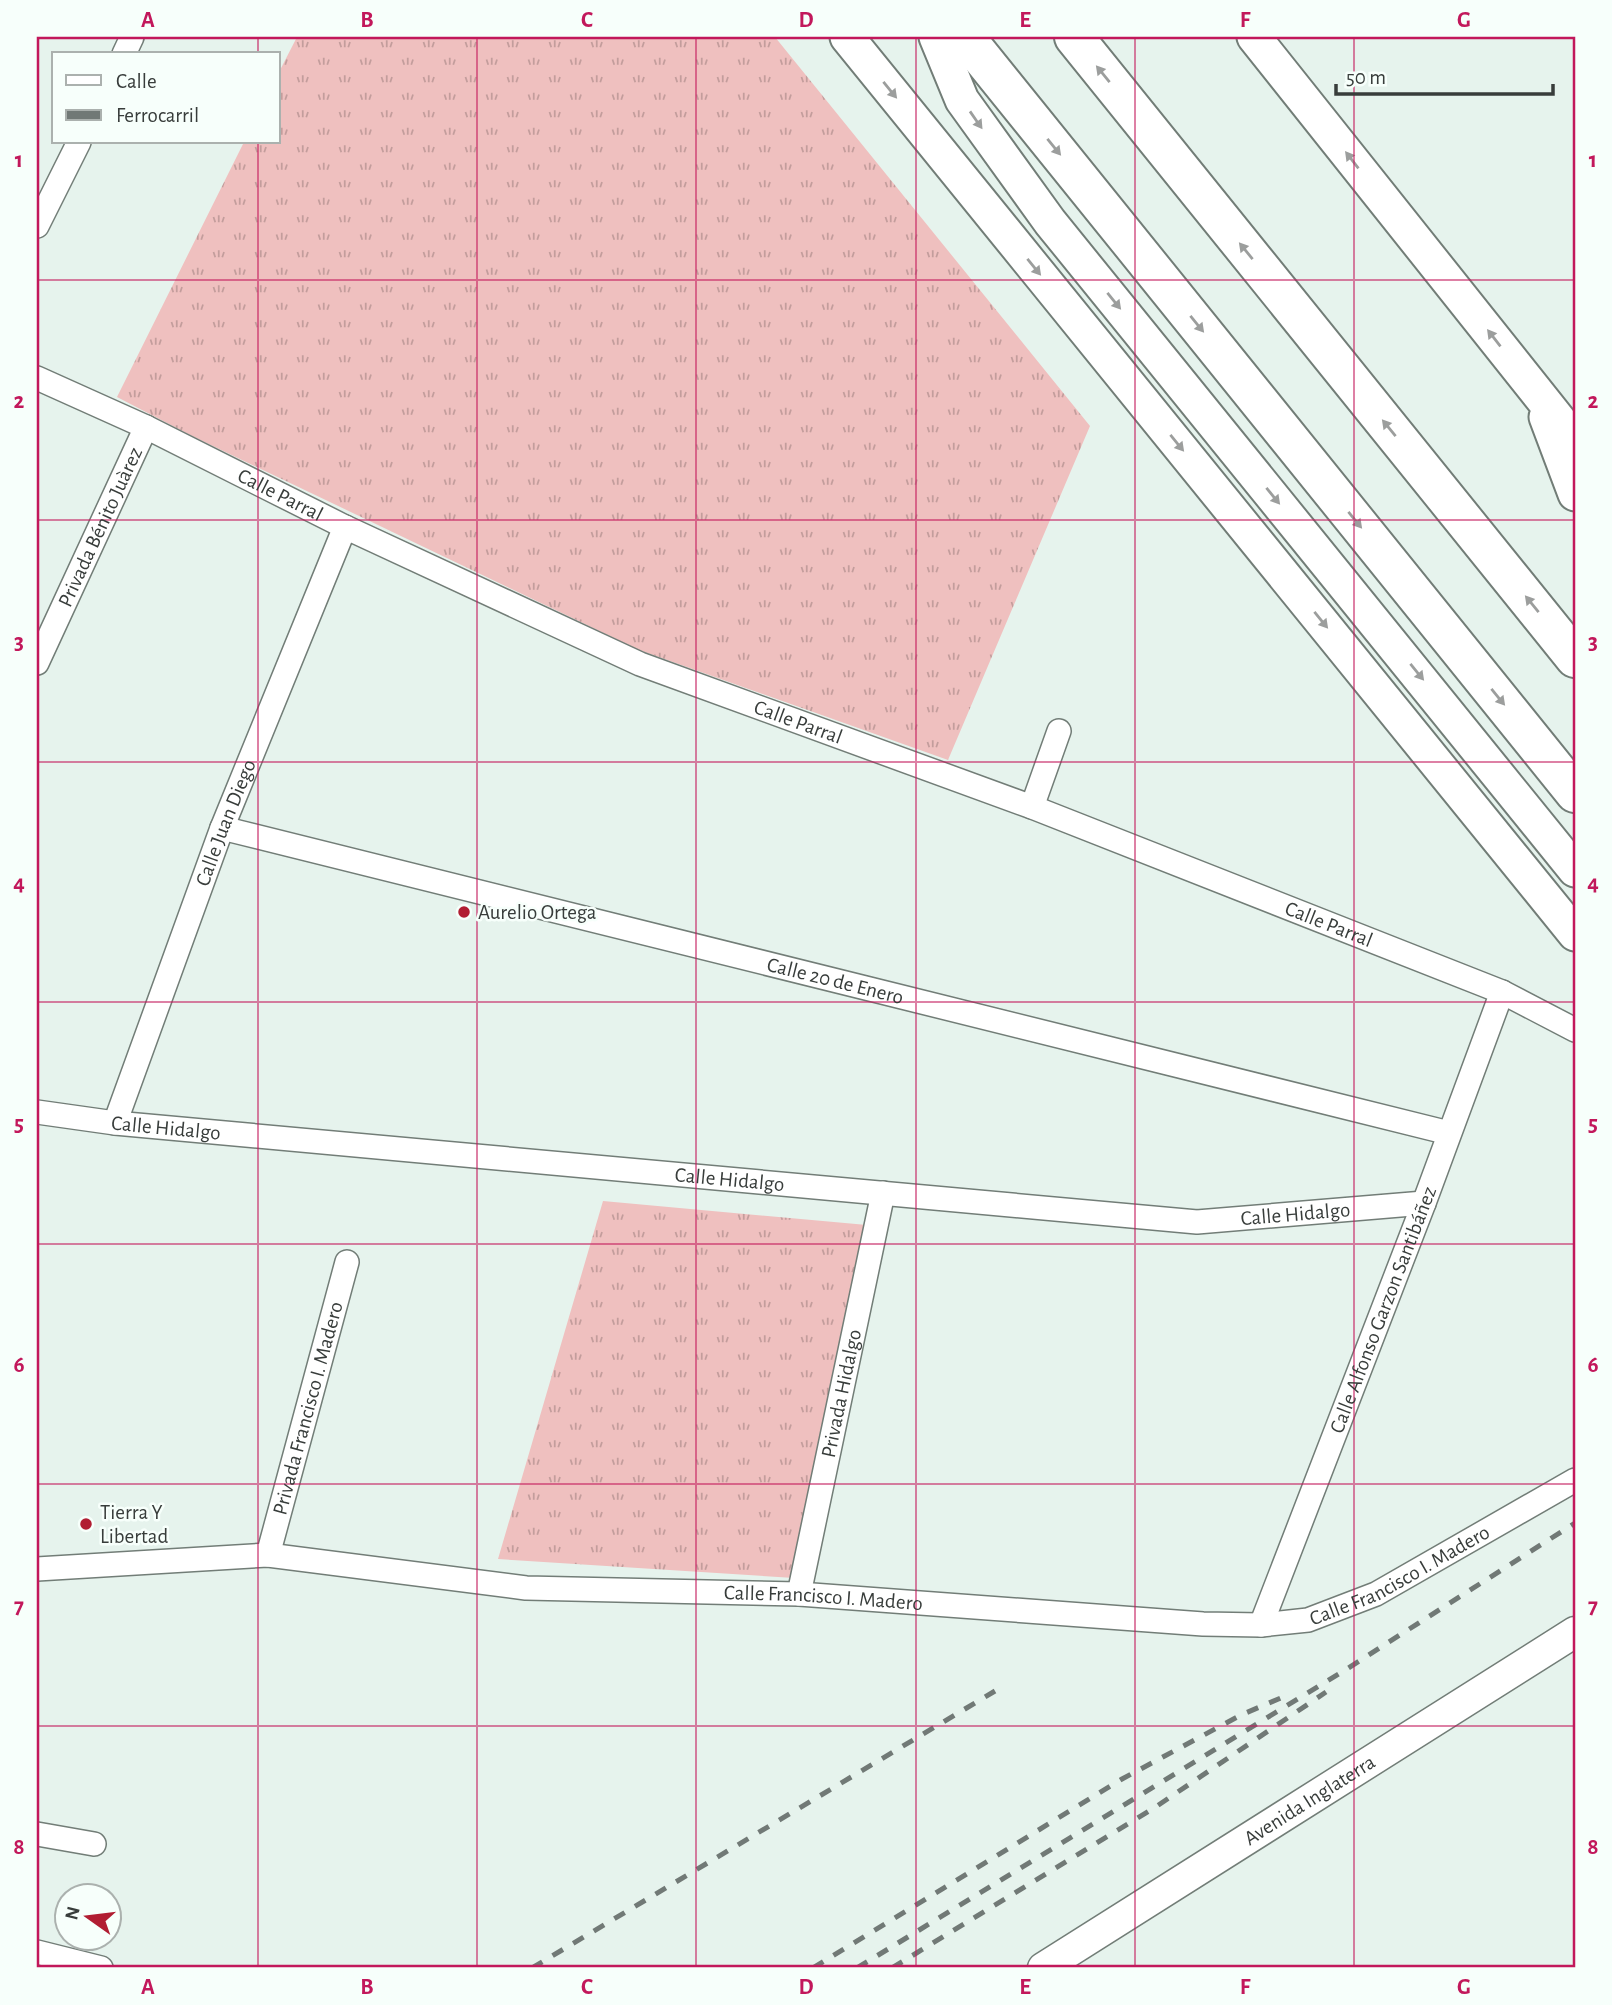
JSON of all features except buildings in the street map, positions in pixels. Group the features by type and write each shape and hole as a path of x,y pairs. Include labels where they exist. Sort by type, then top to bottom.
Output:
{"highway":[{"path":"965,37 1575,793"},
{"path":"1073,37 1575,658"}],"main road":[{"path":"847,37 1575,934"},
{"path":"936,37 962,100 1042,211 1575,870"},
{"path":"1254,37 1575,440"},
{"path":"1536,392 1575,494"},
{"path":"1201,408 1274,562"}],"street":[{"path":"37,226 78,144"},
{"name":"Calle Parral","path":"37,378 146,427 345,527 640,664 1032,807 1502,992 1575,1030"},
{"name":"Privada Bénito Juàrez","path":"37,663 146,427"},
{"name":"Calle Juan Diego","path":"115,1123 222,828 345,527"},
{"path":"1032,807 1059,731"},
{"name":"Calle 20 de Enero","path":"222,828 1450,1133"},
{"name":"Calle Alfonso Garzon Santibáñez","path":"1261,1625 1424,1203 1502,992"},
{"name":"Calle Hidalgo","path":"37,1112 115,1123 1197,1222 1424,1203"},
{"name":"Privada Hidalgo","path":"799,1594 883,1193"},
{"name":"Privada Francisco I. Madero","path":"268,1555 347,1262"},
{"name":"Calle Francisco I. Madero","path":"37,1569 268,1555 526,1588 799,1594 1203,1625 1261,1625 1308,1620 1376,1594 1575,1480"},
{"name":"Avenida Inglaterra","path":"1043,1968 1575,1632"},
{"path":"37,1834 94,1844"},
{"path":"37,1952 101,1968"}],"green space":[{"path":"297,37 775,37 1090,426 948,760 639,650 192,436 117,397 243,144 280,144 280,70"},
{"path":"603,1201 867,1225 794,1578 498,1559"}],"railway":[{"path":"857,1968 1342,1672 1575,1523"},
{"path":"532,1968 995,1691"},
{"path":"892,1968 1154,1808 1326,1692"},
{"path":"813,1968 1122,1779 1241,1715 1290,1694"}],"place":[{"name":"Aurelio Ortega","path":"464,912"},
{"name":"Tierra Y Libertad","path":"86,1524"}]}
